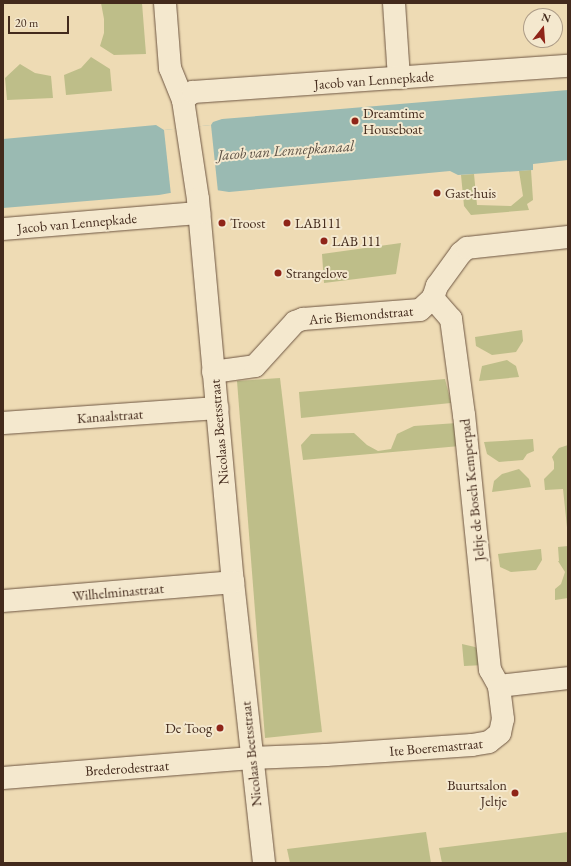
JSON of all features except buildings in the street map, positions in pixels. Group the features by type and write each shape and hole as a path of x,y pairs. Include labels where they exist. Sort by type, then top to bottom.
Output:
{"street":[{"name":"Nicolaas Beetsstraat","path":"165,3 170,68 185,108 198,206 233,582 251,758 264,863"},
{"path":"394,3 399,78"},
{"name":"Jacob van Lennepkade","path":"185,108 193,92 568,66"},
{"name":"Jacob van Lennepkade","path":"3,229 198,206"},
{"name":"Arie Biemondstraat","path":"213,372 255,366 296,322 303,320 420,310 433,298 437,286 461,253 467,248 568,237"},
{"name":"Jeltje de Bosch Kemperpad","path":"433,298 451,319 464,415 490,670 498,686"},
{"name":"Kanaalstraat","path":"3,424 217,408"},
{"name":"Wilhelminastraat","path":"3,601 233,582"},
{"path":"498,686 568,678"},
{"name":"Ite Boeremastraat","path":"251,758 341,754 472,745 489,742 500,733 503,719 498,686"},
{"name":"Brederodestraat","path":"3,778 251,758"}],"green space":[{"path":"101,3 142,3 146,54 114,55 100,46 104,33 104,19"},
{"path":"91,57 110,69 112,91 66,95 64,75 81,68"},
{"path":"20,64 35,73 51,76 53,98 7,100 5,78"},
{"path":"531,170 533,200 527,204 529,210 471,215 464,206 461,175 474,174 477,205 511,206 523,196 519,171"},
{"path":"401,243 396,274 324,283 322,254"},
{"path":"522,330 523,341 516,352 492,355 476,346 475,337"},
{"path":"507,360 516,366 519,377 479,381 482,366"},
{"path":"280,378 322,732 265,738 237,381"},
{"path":"445,379 451,403 301,418 299,392"},
{"path":"457,423 460,446 303,460 301,445 311,434 354,433 367,445 378,451 391,449 397,434 414,426"},
{"path":"533,439 534,451 527,454 523,460 499,462 487,454 484,442"},
{"path":"568,445 568,537 563,489 545,490 544,479 554,469 552,457 559,448"},
{"path":"519,469 529,479 531,487 492,492 494,481 502,474"},
{"path":"568,546 568,598 555,600 555,589 561,584 565,572 558,561 558,547"},
{"path":"541,549 542,560 536,570 511,572 500,567 498,554"},
{"path":"462,644 475,647 482,652 485,665 464,666"},
{"path":"426,832 431,863 290,863 287,849"},
{"path":"568,832 568,863 442,863 439,848"}],"water":[{"name":"Jacob van Lennepkanaal","path":"568,90 568,160 533,164 533,170 458,175 450,171 229,192 216,190 170,193 3,208 3,139 156,125 164,130 211,125 213,122 222,119"}],"pier":[{"path":"211,125 218,192 171,195 164,130"}],"place":[{"name":"Dreamtime Houseboat","path":"355,121"},
{"name":"Gast-huis","path":"437,193"},
{"name":"Troost","path":"222,223"},
{"name":"LAB111","path":"287,223"},
{"name":"LAB 111","path":"324,241"},
{"name":"Strangelove","path":"278,273"},
{"name":"De Toog","path":"220,728"},
{"name":"Buurtsalon Jeltje","path":"515,793"}]}
